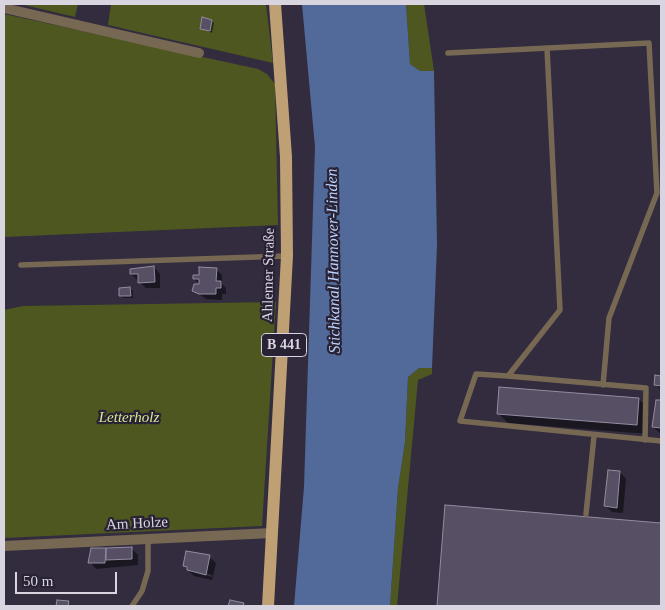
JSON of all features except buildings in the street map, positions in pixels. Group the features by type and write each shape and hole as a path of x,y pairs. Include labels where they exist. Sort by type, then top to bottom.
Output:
{"main road":[{"name":"Ahlemer Straße","path":"268,606 287,256 286,157 275,4"}],"street":[{"path":"4,8 199,53"},
{"name":"Am Holze","path":"4,546 272,533"}],"lane":[{"path":"448,53 649,43 657,193 609,318 603,385"},
{"path":"508,376 560,310 547,48"},
{"path":"21,265 287,256"},
{"path":"644,440 646,388 476,374 460,421 594,436 644,440 661,441"},
{"path":"586,514 594,436"},
{"path":"132,606 142,591 148,571 148,539"}],"green space":[{"path":"20,4 78,4 75,17"},
{"path":"111,4 266,4 273,63 108,25"},
{"path":"406,4 424,4 434,71 420,71 410,64"},
{"path":"4,14 258,69 267,74 275,84 278,225 4,237"},
{"name":"Letterholz","path":"276,302 262,526 4,538 4,310 23,306"},
{"path":"419,368 432,368 432,374 418,380 397,606 390,606 398,488 405,442 408,377"}],"water":[{"name":"Stichkanal Hannover-Linden","path":"302,4 406,4 410,64 420,71 434,71 437,245 432,368 419,368 408,377 405,442 398,488 390,606 294,606 304,487 315,147"}]}
